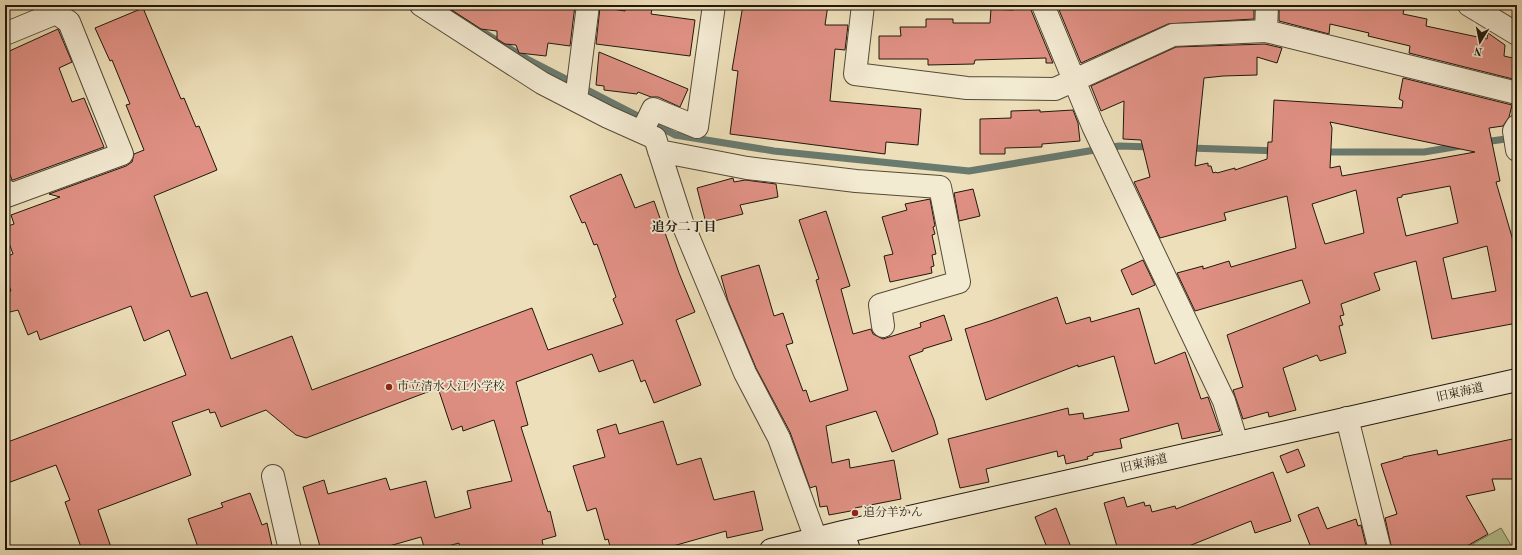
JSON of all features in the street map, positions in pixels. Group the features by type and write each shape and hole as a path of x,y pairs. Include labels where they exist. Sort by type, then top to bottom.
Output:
{"street":[{"path":"421,5 542,83 655,138 682,222 745,373 779,438 816,539"},
{"path":"576,100 588,5"},
{"path":"642,132 653,109 697,127 714,5"},
{"path":"863,5 855,74 966,88 1055,89 1074,82 1173,35 1266,31 1517,93"},
{"path":"1043,5 1074,82 1094,126 1224,401 1237,443"},
{"path":"1266,31 1267,5"},
{"path":"1469,5 1517,34"},
{"path":"5,34 56,14 69,22 122,154 7,196 5,190"},
{"path":"1517,126 1514,131 1517,150"},
{"path":"659,151 747,168 856,181 940,187 959,282 880,305 883,326"},
{"name":"旧東海道","path":"771,550 816,539 846,541 1237,443 1517,380"},
{"path":"1347,418 1380,550"},
{"path":"273,476 290,550"}],"green space":[{"path":"1501,528 1514,550 1462,550"}],"building":[{"path":"444,5 575,5 570,46 548,43 546,56 519,53 516,45 505,44 497,39 497,31 481,29"},
{"path":"626,5 649,7 648,8 652,9 651,14 695,20 690,56 596,44 600,7 625,11"},
{"path":"743,5 828,5 825,25 848,25 845,50 835,49 830,101 921,109 918,145 886,142 885,154 730,134 738,71 732,70"},
{"path":"1013,5 1031,5 1031,10 1053,63 1046,63 1046,58 975,60 974,64 928,65 928,59 879,59 879,36 901,36 900,27 926,27 926,19 953,19 953,23 990,23 991,9 1013,10"},
{"path":"1057,5 1254,5 1254,19 1168,24 1081,63"},
{"path":"1279,5 1405,5 1403,14 1427,19 1426,26 1487,39 1488,33 1505,45 1504,56 1517,59 1517,80 1409,53 1410,46 1368,36 1369,33 1330,24 1329,34 1279,21"},
{"path":"143,8 181,99 184,98 196,127 199,126 217,170 154,196 191,297 207,292 231,359 292,336 312,390 532,308 548,350 623,324 613,299 616,297 597,244 594,245 585,222 582,223 570,196 621,174 635,208 654,201 679,273 695,312 676,320 701,385 654,403 645,380 641,382 633,360 599,372 592,354 516,382 528,425 521,427 548,512 550,511 556,536 542,540 544,550 461,550 459,543 433,550 425,550 421,537 375,550 321,550 303,487 324,480 328,494 386,478 390,490 426,481 435,518 471,508 467,491 512,481 494,420 463,431 462,426 452,430 438,388 306,438 296,435 266,410 221,427 215,412 210,413 209,409 172,422 191,475 98,510 112,550 82,550 65,502 70,500 56,465 5,484 5,443 186,375 169,330 144,341 131,306 40,340 37,331 28,335 18,310 10,312 5,298 5,293 11,291 5,274 5,257 13,254 5,232 5,227 14,224 11,215 60,197 49,194 126,166 132,162 134,154 144,150 126,105 130,104 112,60 110,61 95,28"},
{"path":"58,29 72,62 59,68 72,102 84,98 104,147 12,180 5,162 5,53"},
{"path":"1265,44 1282,48 1277,63 1257,57 1257,75 1204,78 1195,166 1208,163 1208,166 1211,166 1213,173 1235,168 1235,170 1267,159 1268,142 1272,142 1274,100 1402,108 1403,101 1399,99 1403,78 1512,105 1509,117 1503,126 1489,128 1500,181 1496,182 1512,237 1517,261 1517,323 1432,339 1416,261 1374,273 1380,290 1341,304 1344,315 1340,316 1343,325 1339,326 1346,353 1320,361 1317,355 1283,368 1296,410 1269,417 1268,412 1243,419 1233,390 1243,387 1227,335 1310,303 1302,280 1195,311 1177,273 1203,266 1203,269 1229,261 1231,267 1296,248 1287,196 1224,213 1226,220 1160,238 1134,182 1150,177 1141,140 1123,139 1124,101 1101,111 1091,86 1176,47","holes":["1330,122 1475,152 1342,176 1340,166 1330,168 1332,128","1450,186 1458,223 1406,236 1397,198 1402,197 1402,195","1356,190 1364,233 1325,244 1312,204","1487,246 1496,291 1452,299 1443,258"]},
{"path":"599,52 688,89 680,107 658,97 651,97 638,92 637,94 604,90 604,86 596,85"},
{"path":"1040,110 1040,112 1073,110 1078,123 1080,141 1042,144 1042,147 1005,148 1005,154 980,154 980,119 1011,118 1011,111"},
{"path":"733,178 734,182 745,180 776,184 778,197 740,205 743,214 706,223 697,188"},
{"path":"973,189 980,216 959,221 954,193"},
{"path":"930,199 935,226 933,227 935,234 932,235 936,254 932,255 934,266 931,267 932,273 890,282 884,256 893,254 882,217 907,210 905,204"},
{"path":"826,211 850,286 841,289 853,334 871,329 873,334 883,339 921,327 920,323 944,315 952,340 923,349 923,351 909,356 938,434 892,452 876,411 826,426 832,463 849,459 850,468 894,460 901,499 829,515 827,506 820,507 816,486 810,488 790,432 756,368 728,301 721,276 759,265 774,316 783,313 793,343 786,345 803,391 806,390 810,402 848,390 816,280 819,279 799,220"},
{"path":"1143,260 1155,285 1132,295 1121,270"},
{"path":"1057,297 1066,324 1090,317 1091,322 1139,308 1155,364 1185,352 1201,399 1208,397 1220,431 1182,439 1178,423 1120,439 1122,448 1093,453 1093,455 1087,457 1088,459 1066,464 1064,455 1058,457 1057,451 986,469 989,482 960,488 948,439 1068,408 1069,415 1083,413 1084,419 1129,411 1114,356 1078,367 1078,365 986,400 965,329"},
{"path":"663,421 677,465 701,458 714,500 754,491 763,530 727,538 726,531 659,550 611,550 608,539 605,540 596,508 587,511 573,466 605,457 597,430 616,424 619,434"},
{"path":"1517,438 1517,479 1492,479 1495,490 1466,496 1488,534 1460,550 1392,550 1385,518 1397,514 1381,464 1403,457 1437,450 1438,455"},
{"path":"1298,449 1305,466 1287,473 1280,456"},
{"path":"1273,472 1291,521 1255,533 1251,521 1179,550 1118,550 1104,503 1124,497 1127,507 1144,502 1145,506 1150,505 1152,512 1175,506 1176,509"},
{"path":"250,493 262,525 267,523 273,550 199,550 188,519 223,507 221,503"},
{"path":"1318,507 1327,529 1356,519 1358,526 1361,525 1367,550 1312,550 1298,515"},
{"path":"1056,508 1072,550 1048,550 1035,517"}],"waterway":[{"path":"443,5 454,14 527,59 675,135 774,151 969,171 1119,146 1152,147"},
{"path":"1484,142 1513,138"},
{"path":"1323,152 1424,152 1460,146"},
{"path":"1189,148 1276,151"}],"place":[{"name":"市立清水入江小学校","path":"389,387"},
{"name":"追分羊かん","path":"855,513"}],"district":[{"name":"追分二丁目","path":"684,227"}]}
